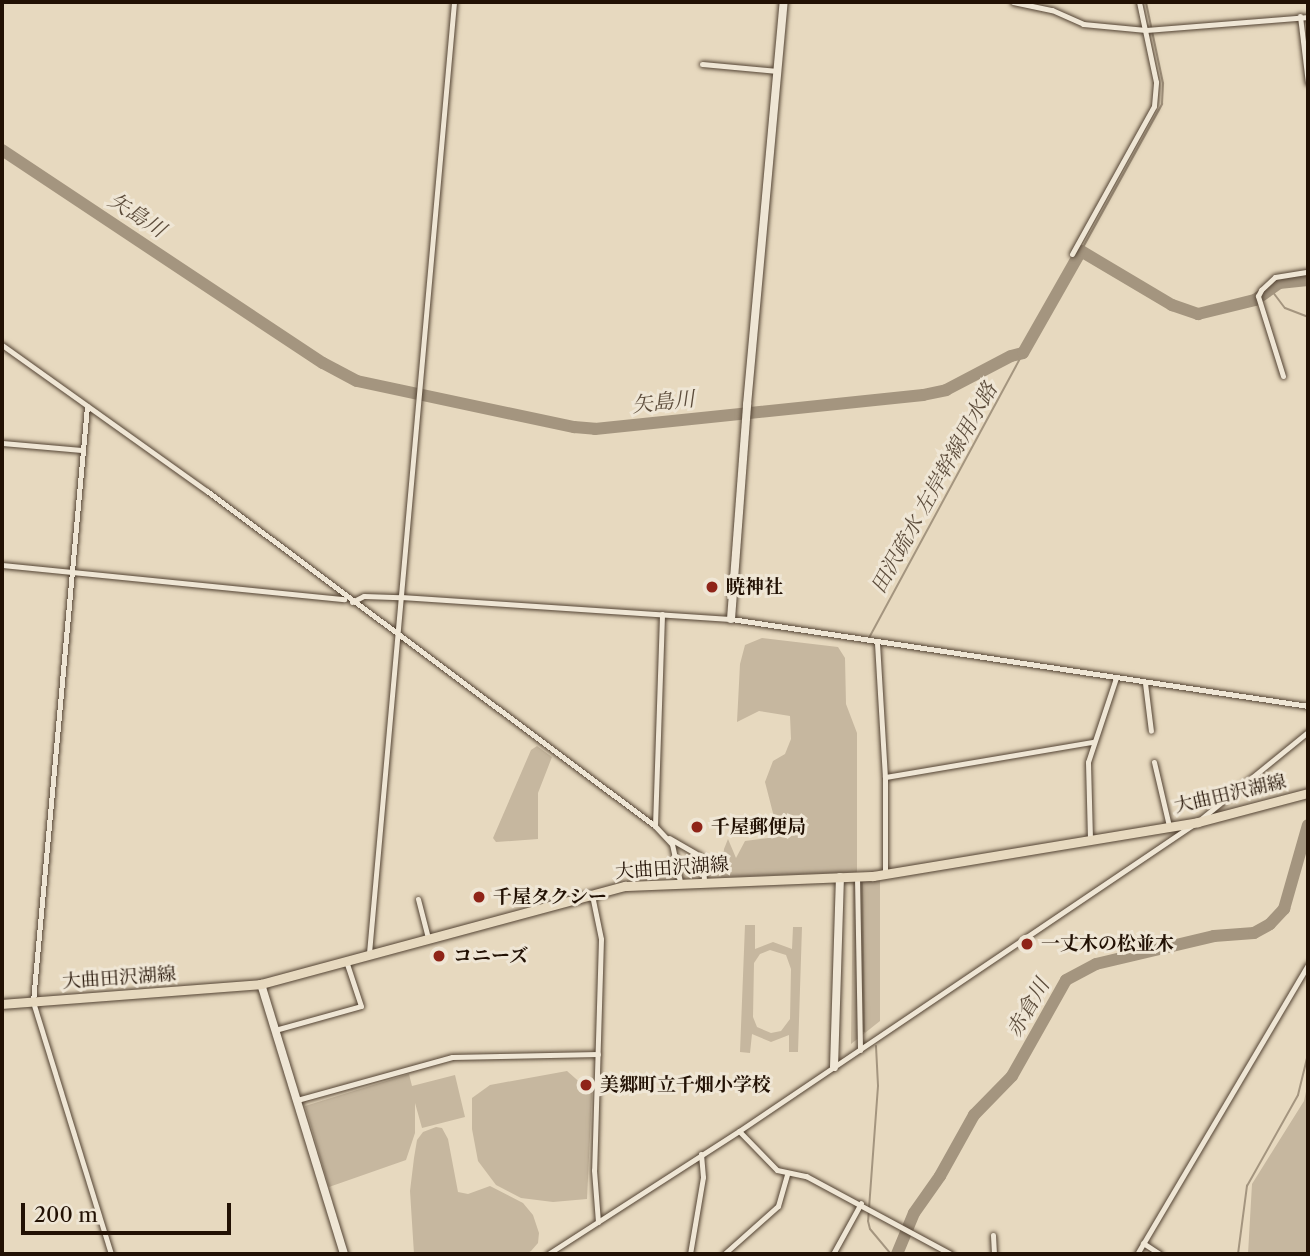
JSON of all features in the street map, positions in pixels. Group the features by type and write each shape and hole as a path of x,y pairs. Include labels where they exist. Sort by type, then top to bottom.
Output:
{"main road":[{"name":"大曲田沢湖線","path":"2,1004 261,984 625,886 885,874 1198,822 1308,793"}],"street":[{"path":"369,953 454,2"},
{"path":"731,619 747,405 784,2"},
{"path":"1013,2 1052,10 1083,24 1146,30 1308,17"},
{"path":"1072,254 1154,106 1156,82 1139,2"},
{"path":"1300,16 1308,83"},
{"path":"702,64 778,71"},
{"path":"1283,376 1258,296 1275,277 1308,272"},
{"path":"2,345 207,491 350,601 654,826 672,844 680,884"},
{"path":"87,406 33,1002 111,1254"},
{"path":"2,443 82,450"},
{"path":"2,565 350,601 363,596 400,597 731,619 1308,706"},
{"path":"654,826 662,614"},
{"path":"877,643 885,777 885,874"},
{"path":"1090,839 1086,782 1093,743 1116,678"},
{"path":"1145,683 1151,731"},
{"path":"548,1254 739,1131 1198,822 1308,732"},
{"path":"885,777 1093,743"},
{"path":"1154,762 1169,826"},
{"path":"663,835 700,856 704,883"},
{"path":"834,1067 840,877"},
{"path":"857,877 860,1050"},
{"path":"592,895 601,939 594,1170 597,1222"},
{"path":"418,899 428,938"},
{"path":"275,1030 361,1006 346,960"},
{"path":"1137,1254 1308,965"},
{"path":"261,984 344,1254"},
{"path":"296,1100 452,1057 598,1054"},
{"path":"739,1131 754,1150 777,1170 806,1176 861,1203 951,1254"},
{"path":"690,1254 703,1177 701,1154"},
{"path":"724,1254 778,1206 787,1174"},
{"path":"833,1254 861,1203"},
{"path":"993,1235 994,1254"},
{"path":"1143,1243 1160,1254"}],"shaded area":[{"path":"762,638 838,647 845,658 846,704 857,733 857,872 721,877 724,849 728,839 736,858 745,841 776,837 775,821 765,782 773,761 785,754 791,739 790,716 759,711 737,722 740,664 745,645"},
{"path":"537,746 552,757 538,793 538,839 496,842 493,838 531,750"},
{"path":"880,880 880,1021 851,1044 853,882"},
{"path":"745,925 755,925 755,949 773,942 792,949 793,927 802,927 798,1052 789,1052 789,1035 771,1042 752,1034 750,1053 740,1052","holes":["770,950 786,955 791,969 790,1019 781,1031 771,1033 757,1027 753,1017 754,963 760,954"]},
{"path":"567,1071 592,1093 587,1199 553,1202 521,1198 496,1185 478,1161 472,1129 472,1098 490,1085"},
{"path":"409,1074 412,1086 455,1075 465,1117 422,1128 415,1103 415,1133 406,1160 329,1187 305,1106"},
{"path":"1308,1082 1308,1254 1248,1254 1252,1184 1304,1101"},
{"path":"436,1127 442,1128 448,1139 458,1192 468,1194 490,1186 523,1203 533,1215 539,1233 538,1243 531,1251 526,1254 414,1254 410,1191 417,1140 423,1132"}],"waterway":[{"name":"田沢疏水 左岸幹線用水路","path":"1081,251 1162,104 1163,83 1146,2"},
{"name":"矢島川","path":"2,150 323,363 357,381 574,427 595,429 923,395 946,390 1011,356 1023,353 1081,251 1172,305 1198,314 1255,300 1279,283 1308,280"},
{"path":"1272,291 1285,308 1308,317"},
{"name":"田沢疏水 左岸幹線用水路","path":"870,636 1023,353"},
{"name":"赤倉川","path":"897,1254 914,1213 940,1176 974,1115 1012,1076 1066,980 1096,964 1214,936 1254,933 1270,924 1284,909 1308,825"},
{"name":"田沢疏水 左岸幹線用水路","path":"862,883 864,1031"},
{"name":"田沢疏水 左岸幹線用水路","path":"876,1046 878,1086 868,1221 870,1229 891,1254"},
{"path":"1238,1254 1247,1186 1298,1095 1308,1054"}],"place":[{"name":"暁神社","path":"712,587"},
{"name":"千屋郵便局","path":"697,827"},
{"name":"千屋タクシー","path":"479,897"},
{"name":"一丈木の松並木","path":"1027,944"},
{"name":"コニーズ","path":"439,956"},
{"name":"美郷町立千畑小学校","path":"586,1085"}]}
